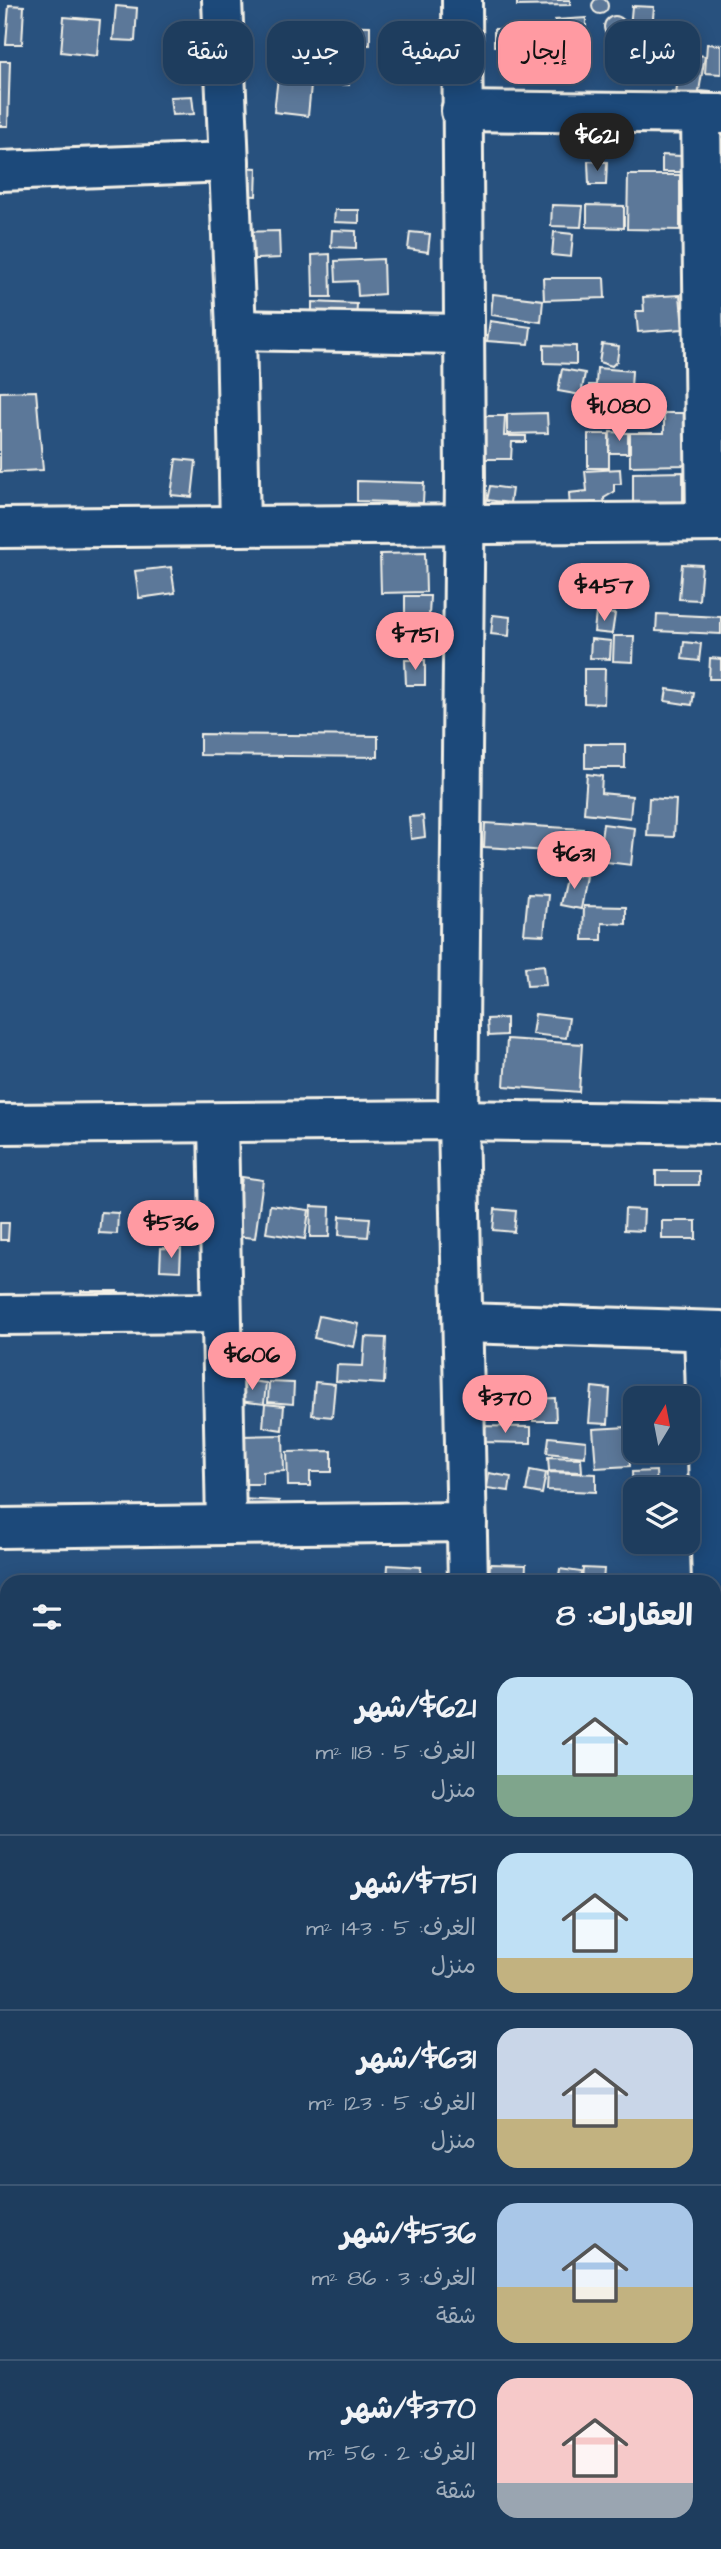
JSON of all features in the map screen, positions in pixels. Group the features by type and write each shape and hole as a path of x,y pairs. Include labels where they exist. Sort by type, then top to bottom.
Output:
{"street":[{"path":"222,0 236,330 240,526"},
{"path":"462,0 465,523 458,1120 468,1575"},
{"path":"0,528 714,522 711,115 461,111"},
{"path":"0,171 229,162"},
{"path":"236,330 463,334"},
{"path":"0,1124 458,1120 721,1124"},
{"path":"218,1124 226,1524"},
{"path":"0,1315 221,1313"},
{"path":"464,1324 713,1331 715,1525 712,1575"},
{"path":"0,1528 467,1522"}],"building":[{"path":"603,-1 607,3 606,12 594,12 594,0"},
{"path":"517,0 570,0 570,5 517,6"},
{"path":"9,5 24,6 22,44 6,44"},
{"path":"116,6 137,8 135,41 113,40"},
{"path":"632,6 654,7 653,21 631,21"},
{"path":"615,16 624,21 606,21"},
{"path":"64,17 100,20 97,56 61,52"},
{"path":"586,18 586,21 555,20"},
{"path":"364,26 370,26 370,45 364,45"},
{"path":"494,29 498,29 498,46 494,46"},
{"path":"707,44 721,45 721,74 705,73"},
{"path":"700,55 705,56 699,91 711,92 713,99 676,96 677,84 700,84"},
{"path":"0,61 10,61 8,126 0,126"},
{"path":"277,84 311,84 308,116 274,112"},
{"path":"192,96 194,114 172,115 170,97"},
{"path":"662,155 681,156 681,172 662,172"},
{"path":"588,161 607,162 606,185 589,185"},
{"path":"238,167 257,168 256,196 236,195"},
{"path":"628,175 680,175 680,230 627,229"},
{"path":"552,205 583,206 581,227 551,226"},
{"path":"587,205 624,206 624,228 587,227"},
{"path":"335,210 359,210 359,223 334,222"},
{"path":"332,230 356,231 356,248 331,247"},
{"path":"279,231 280,258 237,260 236,232"},
{"path":"410,232 430,234 428,252 408,249"},
{"path":"554,232 573,234 571,257 552,255"},
{"path":"330,254 331,297 313,297 312,255"},
{"path":"383,259 384,294 358,296 357,281 336,282 335,261"},
{"path":"543,278 604,278 605,298 544,300"},
{"path":"493,294 543,300 541,322 491,315"},
{"path":"680,295 683,329 638,332 636,311 644,311 643,297"},
{"path":"312,302 357,304 356,323 312,321"},
{"path":"490,321 531,327 529,344 487,341"},
{"path":"602,344 619,346 617,361 612,366 599,362"},
{"path":"544,345 576,346 576,364 544,363"},
{"path":"597,368 632,371 631,388 610,387 609,403 588,401 589,385 596,385"},
{"path":"562,369 585,373 581,395 558,391"},
{"path":"36,391 43,470 0,472 0,392"},
{"path":"547,413 548,433 507,434 507,414"},
{"path":"664,413 688,413 688,465 630,466 630,433 664,433"},
{"path":"485,416 505,416 504,436 526,436 526,442 512,442 511,459 484,459"},
{"path":"610,432 628,433 628,453 609,453"},
{"path":"588,434 609,434 609,468 588,468"},
{"path":"176,459 196,461 192,497 171,495"},
{"path":"620,469 621,484 614,484 614,492 604,498 605,506 570,509 569,493 587,491 585,471"},
{"path":"683,472 683,507 633,508 633,473"},
{"path":"357,481 424,483 423,503 357,501"},
{"path":"490,486 512,489 510,503 487,500"},
{"path":"425,553 426,592 381,593 380,554"},
{"path":"682,564 702,565 699,600 679,599"},
{"path":"171,567 175,593 139,598 135,571"},
{"path":"405,596 430,596 429,616 405,616"},
{"path":"596,612 615,614 612,634 594,632"},
{"path":"657,614 721,617 721,634 656,631"},
{"path":"493,615 510,617 509,636 491,634"},
{"path":"614,636 634,636 633,662 613,661"},
{"path":"591,639 611,641 610,659 590,658"},
{"path":"684,642 701,644 699,661 682,659"},
{"path":"710,658 721,659 721,679 709,679"},
{"path":"405,660 425,660 425,685 406,685"},
{"path":"584,669 605,669 604,704 584,703"},
{"path":"667,689 694,693 692,705 665,701"},
{"path":"200,734 378,736 378,757 200,755"},
{"path":"585,744 625,744 625,768 585,768"},
{"path":"587,774 602,776 601,793 632,796 630,818 584,813"},
{"path":"649,798 676,800 674,837 647,836"},
{"path":"423,816 425,837 411,839 409,817"},
{"path":"485,823 583,829 581,853 484,847"},
{"path":"603,824 635,828 631,865 598,861"},
{"path":"567,874 587,877 581,909 560,905"},
{"path":"528,894 548,895 544,935 524,934"},
{"path":"584,906 626,907 626,924 602,923 602,940 583,940"},
{"path":"544,965 546,985 527,986 525,967"},
{"path":"535,1014 569,1018 566,1038 532,1034"},
{"path":"506,1018 506,1035 488,1036 487,1019"},
{"path":"507,1039 582,1044 579,1092 504,1086"},
{"path":"656,1171 699,1171 699,1185 656,1185"},
{"path":"242,1177 263,1180 255,1238 234,1236"},
{"path":"270,1205 309,1210 305,1239 266,1233"},
{"path":"311,1206 330,1207 329,1237 310,1237"},
{"path":"495,1209 516,1211 514,1232 493,1230"},
{"path":"625,1209 644,1210 643,1231 624,1230"},
{"path":"101,1212 118,1213 117,1234 99,1233"},
{"path":"340,1216 370,1218 368,1237 339,1235"},
{"path":"662,1221 696,1221 696,1239 662,1239"},
{"path":"0,1223 9,1223 8,1240 0,1240"},
{"path":"161,1248 181,1249 180,1271 160,1270"},
{"path":"81,1291 117,1291 117,1310 81,1310"},
{"path":"319,1316 359,1324 354,1347 314,1338"},
{"path":"365,1337 386,1338 384,1384 336,1381 337,1365 363,1366"},
{"path":"264,1361 265,1377 244,1379 243,1362"},
{"path":"241,1380 266,1383 264,1404 239,1401"},
{"path":"269,1382 294,1383 293,1404 268,1402"},
{"path":"315,1382 335,1384 332,1417 312,1415"},
{"path":"592,1387 610,1389 608,1424 589,1423"},
{"path":"555,1398 556,1421 533,1421 533,1399"},
{"path":"265,1404 284,1406 282,1430 263,1427"},
{"path":"480,1426 531,1427 531,1443 479,1442"},
{"path":"623,1427 623,1463 630,1463 630,1466 596,1468 593,1429"},
{"path":"283,1435 284,1471 263,1472 263,1484 241,1484 240,1436"},
{"path":"549,1437 586,1441 585,1457 547,1453"},
{"path":"332,1451 332,1472 310,1472 310,1486 288,1486 287,1452"},
{"path":"548,1457 581,1458 582,1472 549,1471"},
{"path":"530,1470 546,1473 542,1494 526,1491"},
{"path":"656,1471 656,1477 632,1477 632,1472"},
{"path":"548,1472 596,1474 596,1492 547,1490"},
{"path":"489,1473 511,1477 509,1491 487,1488"},
{"path":"241,1499 279,1501 278,1520 239,1518"},
{"path":"490,1564 526,1565 525,1575 489,1575"},
{"path":"388,1565 421,1567 420,1575 387,1575"},
{"path":"583,1568 604,1569 604,1575 582,1575"},
{"path":"560,1569 581,1572 581,1575 559,1575"}]}
